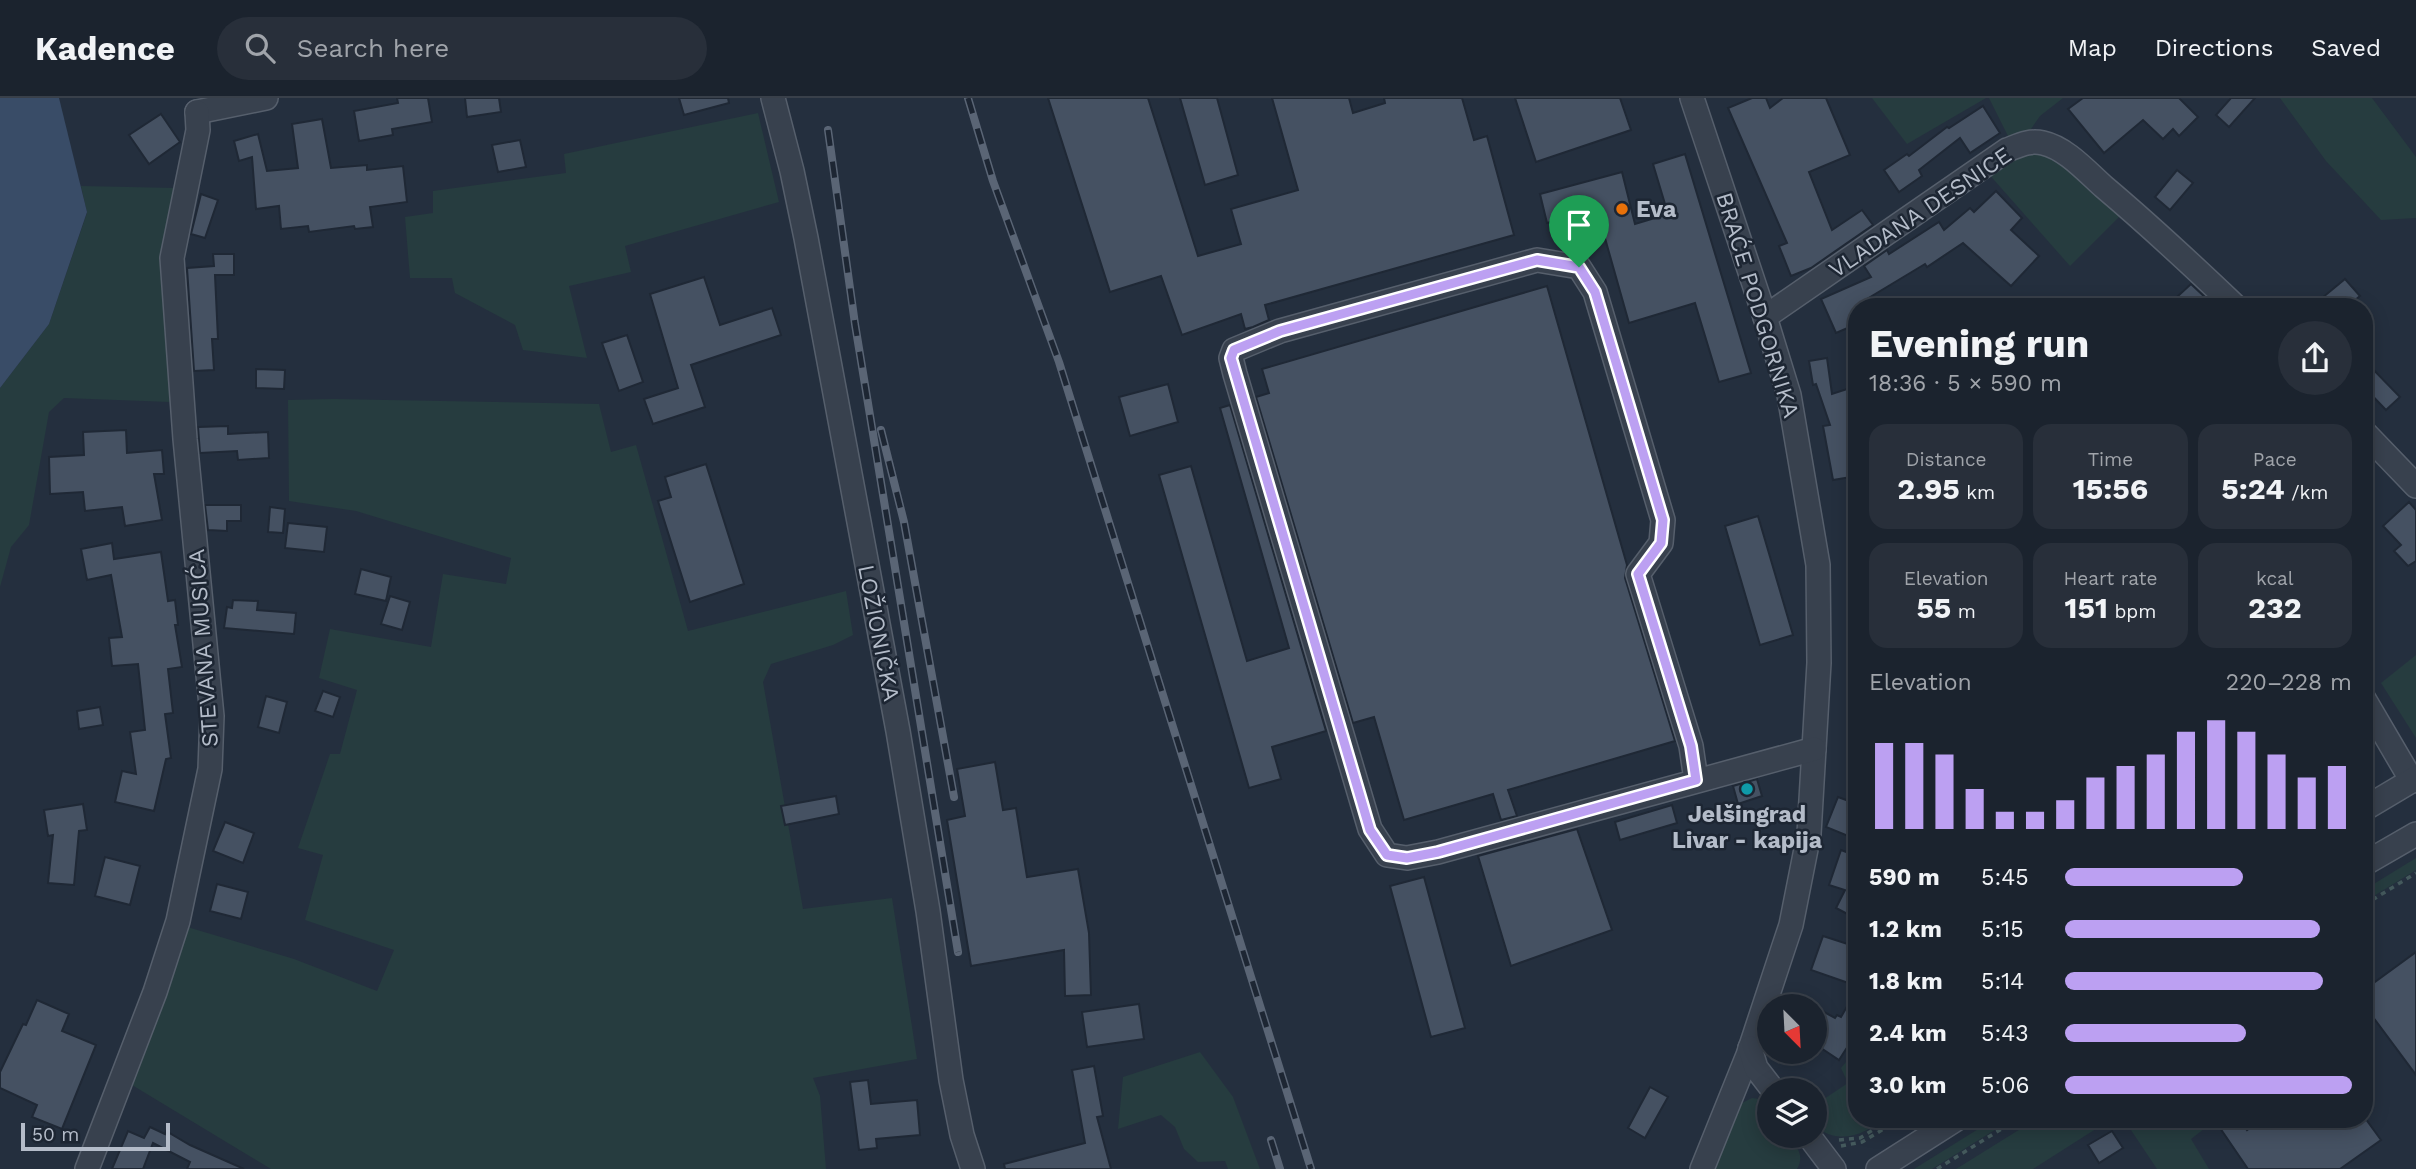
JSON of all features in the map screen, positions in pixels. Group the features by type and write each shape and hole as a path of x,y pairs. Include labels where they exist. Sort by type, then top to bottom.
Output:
{"street":[{"path":"191,105 266,98"},
{"name":"LOŽIONIČKA","path":"773,98 792,171 816,293 904,768 928,911 951,1080 962,1135 973,1169"},
{"name":"BRAĆE PODGORNIKA","path":"1692,98 1789,395 1818,565 1819,663 1809,834 1791,925 1750,1048 1702,1169"},
{"name":"STEVANA MUSIĆA","path":"87,1169 155,992 178,920 210,769 212,716 185,439 172,258 196,140 191,105"},
{"name":"VLADANA DESNICE","path":"1765,317 2007,150 2027,142 2046,144 2082,168 2156,231 2227,298"},
{"path":"1696,780 1691,746 1638,574 1661,543 1663,520 1595,292 1579,267 1537,260 1280,331 1234,350 1231,358 1235,374 1370,830 1387,855 1407,858 1438,852 1814,748"},
{"path":"2373,441 2416,486"},
{"path":"2373,713 2414,779 2373,803"},
{"path":"2373,859 2416,834"},
{"path":"1750,1048 1756,1068 1764,1078"},
{"path":"1878,1169 1942,1128"}],"path":[{"path":"2373,899 2416,873"},
{"path":"1821,1152 1836,1140 1860,1138 1876,1128"},
{"path":"1821,1152 1862,1142 1885,1128"},
{"path":"1937,1169 2003,1128"}],"green space":[{"path":"1872,98 1986,98 1907,144"},
{"path":"1989,98 2063,98 2040,116 2031,129 2011,142"},
{"path":"2280,98 2372,98 2416,157 2416,218 2381,220 2326,161"},
{"path":"758,113 779,202 625,246 631,272 569,286 587,358 523,350 515,325 455,293 452,278 410,278 405,217 433,213 433,191 566,173 564,154"},
{"path":"2033,150 2051,156 2124,212 2070,266 1987,172"},
{"path":"81,186 176,188 160,254 170,402 64,398 49,412 29,525 11,547 0,587 0,388 49,324 87,213"},
{"path":"288,400 599,404 611,452 636,445 688,631 846,591 853,635 833,645 771,664 763,682 803,909 892,898 917,1059 813,1078 820,1096 826,1169 271,1169 132,1085 184,926 294,959 377,991 394,950 305,920 323,855 298,848 330,754 340,754 357,690 319,678 330,629 431,647 443,574 506,584 511,558 356,511 289,501"},
{"path":"2416,655 2416,738 2381,683"},
{"path":"2416,858 2416,870 2373,896 2373,884"},
{"path":"1200,1052 1233,1097 1260,1169 1228,1169 1225,1161 1198,1162 1184,1149 1175,1127 1161,1115 1118,1129 1123,1077"},
{"path":"1848,1060 1848,1083 1841,1068"},
{"path":"1848,1083 1848,1128 1870,1128 1852,1136 1828,1134 1827,1097"},
{"path":"1757,1099 1757,1148 1797,1148 1800,1159 1797,1169 1713,1169 1742,1103"},
{"path":"1980,1128 1998,1128 1932,1169 1914,1169"},
{"path":"2022,1128 2097,1128 2033,1169 1956,1169"},
{"path":"2130,1128 2205,1128 2191,1139 2209,1169 2157,1169"}],"water":[{"path":"0,98 59,98 87,212 49,324 0,388"}],"building":[{"path":"397,98 428,98 432,122 392,129 393,135 359,141 354,111 398,103"},
{"path":"465,98 499,98 501,112 467,117"},
{"path":"679,98 728,98 729,103 684,115"},
{"path":"1048,98 1148,98 1198,256 1241,244 1231,209 1298,190 1272,98 1349,98 1353,113 1385,103 1384,98 1462,98 1474,140 1487,136 1514,235 1265,305 1269,320 1253,327 1245,329 1241,314 1182,335 1161,276 1110,292"},
{"path":"1180,98 1217,98 1238,175 1205,185"},
{"path":"1515,98 1620,98 1631,130 1536,162"},
{"path":"1752,98 1766,98 1770,108 1783,98 1826,98 1850,155 1809,172 1832,230 1862,210 1873,225 1811,268 1791,276 1779,246 1787,243 1728,108"},
{"path":"2083,98 2179,98 2198,117 2179,136 2173,129 2163,139 2143,120 2104,153 2068,109"},
{"path":"2231,98 2255,98 2229,127 2216,115"},
{"path":"1983,106 2000,133 1970,153 1960,138 1919,170 1922,176 1899,192 1884,170"},
{"path":"161,114 180,142 149,164 129,135"},
{"path":"322,119 331,168 367,165 367,170 403,166 407,202 370,207 373,227 355,229 354,226 309,232 308,226 281,229 279,206 256,209 252,157 239,161 234,141 258,134 267,171 298,168 292,124"},
{"path":"520,140 526,167 498,172 492,145"},
{"path":"1685,154 1751,373 1719,382 1695,303 1629,323 1597,210 1547,223 1540,194 1622,172 1635,224 1668,214 1653,164"},
{"path":"2177,170 2193,183 2170,210 2155,197"},
{"path":"1996,191 2022,218 2011,230 2039,256 2011,286 1963,243 1927,267 1925,264 1869,298 1848,298 1848,328 1836,333 1821,299 1871,277 1864,266 1887,250 1889,254 1939,222 1944,230 1970,208 1974,212"},
{"path":"201,194 218,200 205,238 191,234"},
{"path":"213,254 234,254 234,275 215,275 218,339 212,339 214,370 194,371 187,268 214,266"},
{"path":"704,277 720,325 772,308 781,335 691,365 705,407 653,424 644,399 678,388 650,294"},
{"path":"2345,279 2360,296 2358,298 2322,298"},
{"path":"2191,284 2206,298 2180,298 2178,296"},
{"path":"1547,286 1627,565 1625,578 1675,741 1508,790 1517,816 1501,820 1493,794 1404,820 1374,717 1353,723 1256,397 1269,393 1262,369"},
{"path":"627,335 643,382 619,391 602,343"},
{"path":"1827,358 1832,394 1847,389 1848,392 1848,478 1833,480 1823,426 1830,425 1816,384 1813,385 1809,361"},
{"path":"256,369 285,370 284,389 256,388"},
{"path":"2373,369 2400,397 2386,410 2373,396"},
{"path":"1168,384 1178,422 1130,436 1119,397"},
{"path":"1230,405 1326,731 1272,747 1281,779 1249,788 1159,475 1191,466 1247,661 1289,648 1220,408"},
{"path":"228,426 228,434 268,432 269,458 238,460 237,451 200,453 198,427"},
{"path":"126,430 127,453 162,450 164,474 154,474 162,520 125,526 122,507 85,511 83,492 50,494 49,457 84,455 83,432"},
{"path":"706,464 744,584 690,602 658,501 671,497 665,477"},
{"path":"2409,502 2416,510 2416,561 2408,566 2394,551 2401,545 2383,526"},
{"path":"205,505 241,505 241,521 227,521 227,531 208,530"},
{"path":"270,507 285,509 283,533 268,532"},
{"path":"1758,516 1793,635 1760,645 1725,526"},
{"path":"288,523 327,527 324,552 285,548"},
{"path":"112,543 114,559 161,552 168,601 175,600 178,625 175,625 182,667 168,669 173,713 165,714 171,758 166,759 154,811 115,802 122,771 136,774 130,732 145,730 138,664 112,666 109,638 122,637 111,575 87,580 81,549"},
{"path":"361,569 391,577 386,601 355,594"},
{"path":"390,596 410,602 402,630 381,624"},
{"path":"233,600 258,601 257,610 296,613 294,634 224,628 227,607 232,608"},
{"path":"323,691 340,697 333,717 315,711"},
{"path":"266,696 287,702 279,733 258,727"},
{"path":"100,707 103,725 79,729 77,711"},
{"path":"995,762 1003,810 1016,808 1027,877 1078,869 1089,933 1091,995 1065,996 1064,950 971,966 947,820 965,816 957,769"},
{"name":"Jelšingrad Livar - kapija","path":"1757,779 1762,796 1738,804 1733,786"},
{"path":"836,796 839,814 785,825 781,806"},
{"path":"1838,797 1848,801 1848,836 1826,827"},
{"path":"83,804 87,830 79,831 74,885 48,883 53,835 48,836 44,810"},
{"path":"1672,805 1677,823 1620,840 1615,822"},
{"path":"225,822 254,833 243,863 213,851"},
{"path":"1577,829 1612,930 1511,966 1478,856"},
{"path":"1841,850 1848,853 1848,914 1836,908 1845,890 1829,885"},
{"path":"105,857 140,866 130,905 95,896"},
{"path":"1424,877 1465,1028 1431,1037 1390,886"},
{"path":"217,884 248,892 241,919 210,911"},
{"path":"1823,936 1848,944 1848,983 1811,970"},
{"path":"2416,952 2416,1075 2373,1017 2373,983"},
{"path":"37,1000 69,1014 62,1031 96,1045 62,1129 32,1117 37,1105 0,1088 0,1072"},
{"path":"1139,1004 1144,1039 1087,1047 1082,1012"},
{"path":"1848,1005 1848,1046 1839,1060 1827,1052 1827,1014 1835,1018 1837,1015 1841,1017"},
{"path":"1094,1066 1103,1116 1097,1117 1111,1169 1005,1169 1004,1164 1085,1143 1072,1070"},
{"path":"868,1080 871,1104 917,1100 920,1135 876,1139 877,1148 859,1150 850,1082"},
{"path":"1650,1087 1668,1097 1645,1138 1628,1128"},
{"path":"150,1127 165,1134 166,1131 244,1169 187,1169 190,1162 153,1143 143,1169 112,1169 128,1131 144,1138"},
{"path":"2220,1128 2372,1128 2381,1140 2340,1169 2248,1169"},
{"path":"2112,1131 2123,1148 2099,1163 2088,1145"}],"railway":[{"path":"968,98 993,181 1059,362 1311,1169"},
{"path":"828,130 855,324 958,952"},
{"path":"881,430 904,522 954,797"},
{"path":"1271,1140 1280,1169"}],"place":[{"name":"Eva","path":"1622,209"},
{"name":"Jelšingrad Livar - kapija","path":"1747,789"}],"route":[{"path":"1537,260 1579,267 1595,292 1663,520 1661,543 1638,574 1691,746 1696,780 1438,852 1407,858 1387,855 1370,830 1231,358 1234,350 1280,331 1537,260"}]}
